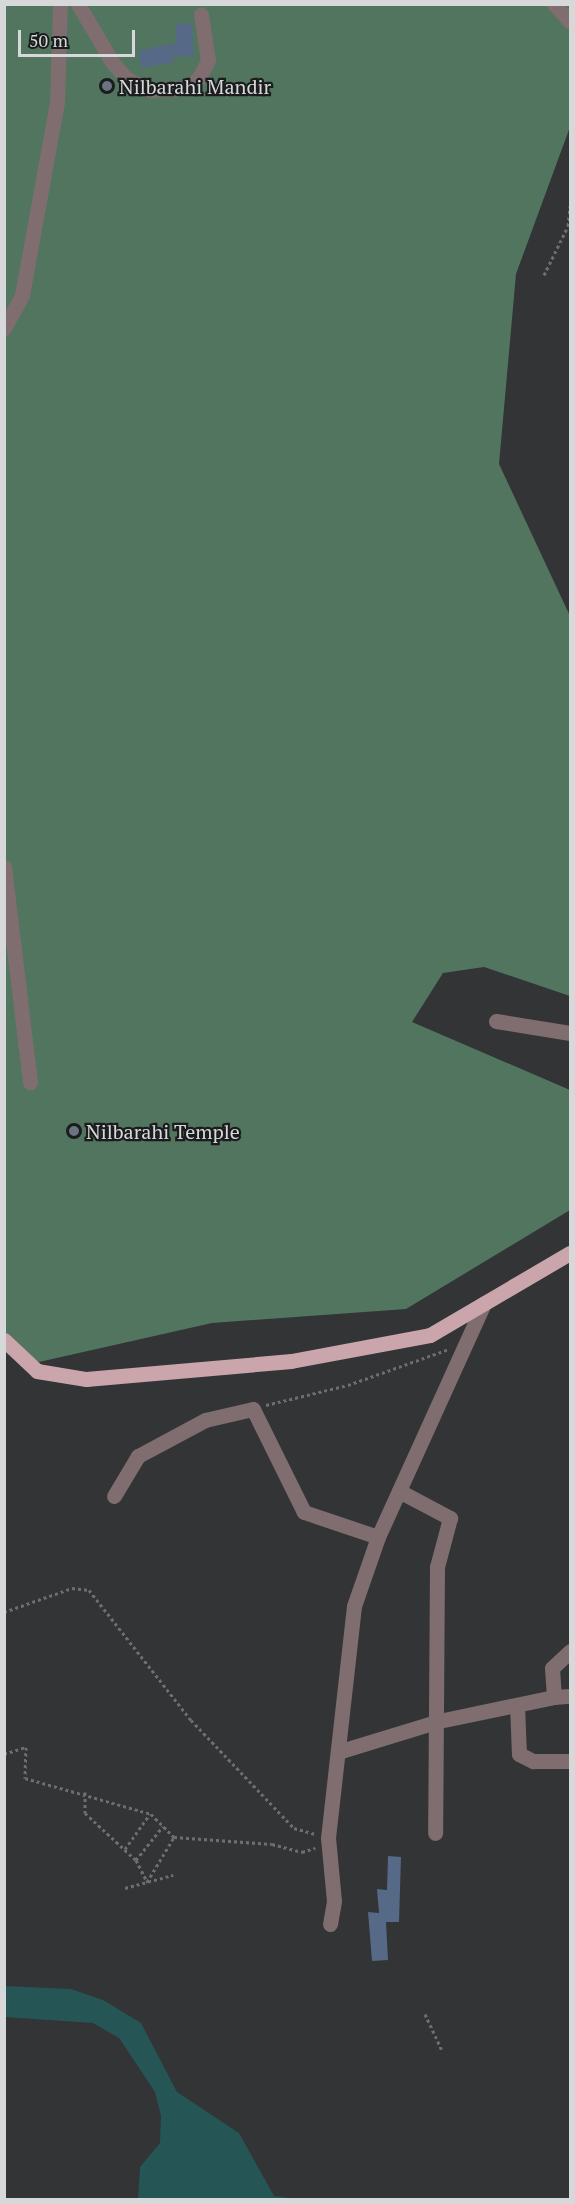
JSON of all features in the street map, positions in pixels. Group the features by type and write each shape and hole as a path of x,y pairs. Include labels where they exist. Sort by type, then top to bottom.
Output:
{"main road":[{"path":"4,1340 37,1371 86,1379 291,1361 430,1335 570,1252"}],"street":[{"path":"4,327 22,294 52,137 61,65 60,4"},
{"path":"78,4 112,62 127,79 150,90 187,88 199,78 208,60 201,15"},
{"path":"554,4 570,22"},
{"path":"4,867 30,1082"},
{"path":"496,1021 570,1033"},
{"path":"330,1924 334,1901 328,1838 341,1751 349,1633 378,1537 451,1379 459,1350 484,1303"},
{"path":"114,1496 138,1456 206,1420 253,1409 304,1512 378,1537"},
{"path":"399,1491 450,1518 438,1567 434,1660 439,1721 435,1833"},
{"path":"554,1697 552,1668 570,1651"},
{"path":"341,1751 439,1721 554,1697 570,1696"},
{"path":"517,1705 519,1754 533,1761 570,1761"}],"path":[{"path":"544,275 568,226 570,206"},
{"path":"253,1409 348,1385 441,1349 459,1350"},
{"path":"4,1612 72,1588 89,1590 191,1720 294,1828 328,1838"},
{"path":"4,1754 26,1747 25,1778 85,1792 151,1814 174,1837 272,1844 302,1852 328,1838"},
{"path":"85,1792 85,1813 136,1860 147,1882"},
{"path":"125,1849 151,1814"},
{"path":"136,1860 163,1826"},
{"path":"147,1882 174,1837"},
{"path":"125,1888 173,1875"},
{"path":"426,2014 442,2050"}],"green space":[{"path":"5,5 570,5 570,127 516,274 499,464 570,616 570,996 484,967 443,973 412,1022 570,1090 570,1210 406,1309 212,1323 39,1362 5,1342"}],"water":[{"path":"5,1986 71,1989 103,2000 141,2023 177,2092 239,2133 274,2196 297,2199 138,2199 140,2167 160,2143 161,2116 155,2092 119,2038 93,2023 5,2017"}],"building":[{"path":"176,24 192,24 194,56 173,56 174,62 142,68 138,51 176,43"},
{"path":"388,1856 401,1857 399,1922 386,1922 388,1960 372,1961 368,1912 379,1913 377,1889 387,1890"}],"place":[{"name":"Nilbarahi Mandir","path":"107,86"},
{"name":"Nilbarahi Temple","path":"74,1131"}]}
